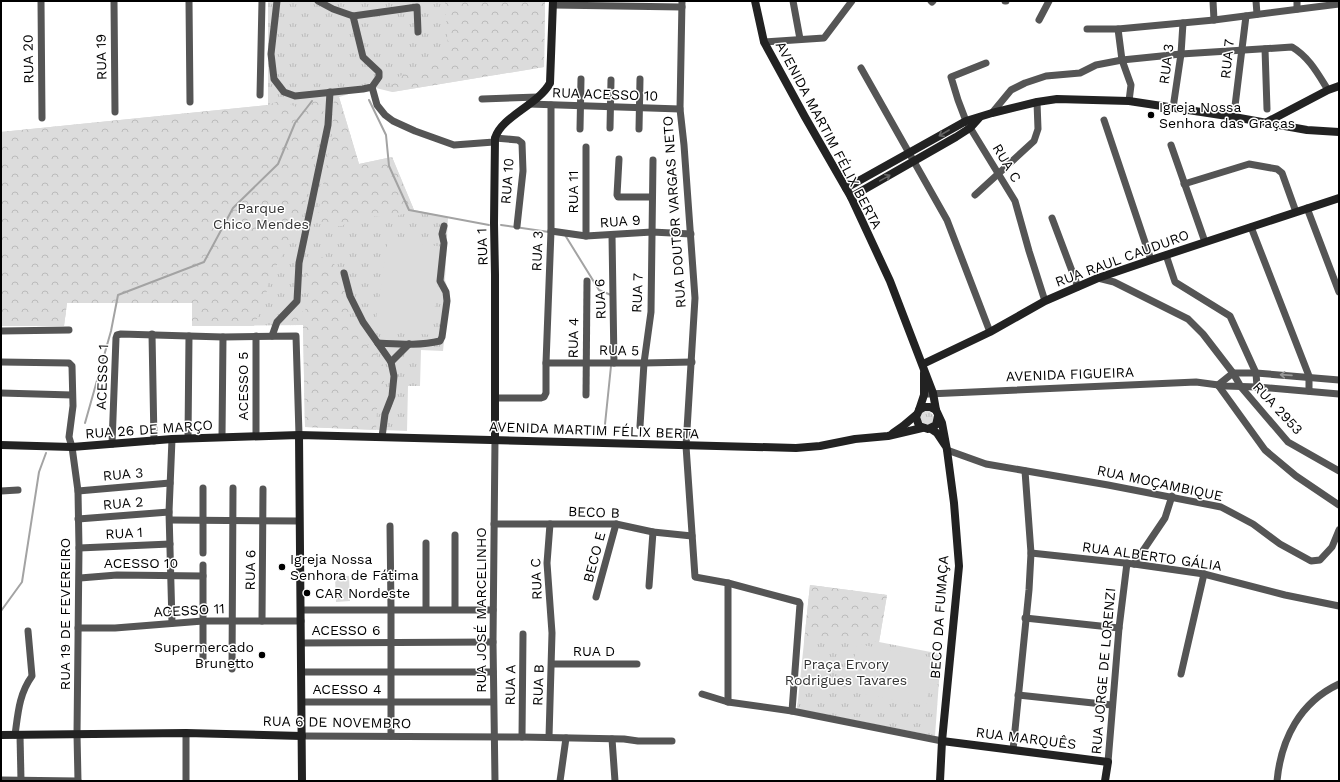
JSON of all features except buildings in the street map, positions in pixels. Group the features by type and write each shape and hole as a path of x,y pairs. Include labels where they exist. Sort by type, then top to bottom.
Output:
{"street":[{"name":"RUA 20","path":"41,1 42,118"},
{"name":"RUA 19","path":"114,1 115,112"},
{"path":"189,1 190,102"},
{"path":"260,95 262,1"},
{"path":"277,1 271,54 274,79 284,92 296,96 372,87 379,77 379,72 363,57 353,16"},
{"path":"318,1 332,9 353,16 417,7 418,32"},
{"name":"AVENIDA MARTIM FÉLIX BERTA","path":"755,1 764,42 851,197 890,281 924,366 933,393 937,413"},
{"path":"793,1 800,39"},
{"path":"764,42 824,38 852,1"},
{"path":"1039,20 1049,1"},
{"path":"1213,1 1214,20"},
{"path":"1256,1 1257,14"},
{"path":"1297,1 1297,9"},
{"path":"372,87 377,105 385,115 393,121 415,131 454,145 494,140 500,128 538,97 550,83 553,3 682,4"},
{"name":"RUA DOUTOR VARGAS NETO","path":"682,4 680,109 695,298 686,446 695,577 728,583"},
{"path":"1087,29 1118,29 1214,20 1339,4"},
{"name":"RUA 7","path":"1235,106 1246,16"},
{"name":"RUA 3","path":"1173,108 1181,54 1183,23"},
{"path":"1118,29 1122,60 1131,85 1129,101"},
{"path":"992,113 1011,90 1026,82 1046,76 1080,73 1096,65 1122,60 1242,49 1292,47 1315,67 1328,90"},
{"path":"1265,49 1267,109"},
{"name":"RUA C","path":"986,64 951,77 958,100 968,124 1015,201 1028,251 1045,301"},
{"path":"861,68 947,220 990,332"},
{"path":"580,129 581,79"},
{"path":"639,129 640,79"},
{"path":"610,80 610,128"},
{"path":"1267,122 1328,90 1339,86"},
{"path":"272,336 277,322 297,301 299,263 328,125 330,92"},
{"path":"482,99 538,97"},
{"path":"846,188 910,153 980,118 992,113 1037,102 1057,99 1129,101 1267,122 1307,130 1339,132"},
{"path":"975,195 1034,140 1038,129 1037,102"},
{"name":"RUA ACESSO 10","path":"529,104 680,109"},
{"name":"RUA 3","path":"495,398 541,398 544,397 546,393 551,231 551,105"},
{"path":"1104,120 1151,260"},
{"path":"851,197 915,162 968,124"},
{"name":"RUA 10","path":"494,140 518,140 522,143 523,171 517,226"},
{"name":"RUA 1","path":"494,140 495,439"},
{"path":"1172,145 1184,184 1205,242"},
{"name":"RUA 11","path":"586,147 586,236"},
{"path":"620,158 618,197 652,197"},
{"name":"RUA 7","path":"640,426 644,363 651,312 653,160"},
{"path":"1184,184 1249,164 1277,169 1282,173 1296,212"},
{"name":"RUA RAUL CAUDURO","path":"924,366 990,332 1045,301 1098,278 1112,278 1151,260 1339,198"},
{"path":"1307,208 1339,292"},
{"path":"1052,218 1078,287"},
{"path":"378,343 409,344 440,341 442,337 447,301 446,292 440,281 444,243 442,234 444,226"},
{"path":"1251,227 1309,376 1310,391"},
{"name":"RUA 9","path":"551,231 586,236 652,232 691,234"},
{"name":"RUA 6","path":"612,235 614,363"},
{"path":"1166,255 1175,282 1230,316 1256,373 1257,387"},
{"path":"344,273 350,296 363,322 391,362 394,376 392,396 385,414 382,437"},
{"name":"RUA 2953","path":"1112,278 1188,320 1203,334 1233,373 1241,387 1288,442 1339,471"},
{"name":"RUA 4","path":"586,395 585,363 587,281"},
{"path":"1,331 69,330"},
{"path":"154,441 152,334 189,336 296,336 299,435 302,781"},
{"name":"ACESSO 1","path":"112,444 116,338 118,335 152,334"},
{"path":"188,438 189,336"},
{"path":"222,437 223,336"},
{"name":"ACESSO 5","path":"256,336 256,435"},
{"path":"391,362 409,344"},
{"name":"RUA 19 DE FEVEREIRO","path":"1,362 69,363 72,366 73,406 69,437 72,447 78,490 80,548 77,734 78,781"},
{"name":"RUA 5","path":"546,363 692,362"},
{"name":"AVENIDA MARTIM FÉLIX BERTA","path":"888,436 903,426 918,412 924,395 924,366"},
{"path":"1339,380 1309,376 1233,373 1218,385 1265,450 1296,476 1339,505"},
{"name":"AVENIDA FIGUEIRA","path":"924,395 933,393 1196,382 1241,387 1339,394"},
{"path":"1,393 72,395"},
{"path":"931,429 938,422 937,413 927,406 918,412 917,423 922,428 931,429 937,433 947,449"},
{"name":"BECO DA FUMAÇA","path":"937,413 942,423 947,449 959,566 942,741 940,781"},
{"name":"AVENIDA MARTIM FÉLIX BERTA","path":"299,435 796,448 820,446 855,439 888,436 922,428"},
{"name":"RUA 26 DE MARÇO","path":"1,445 72,447 188,438 299,435"},
{"path":"172,439 169,512 172,576 172,624"},
{"name":"RUA JOSÉ MARCELINHO","path":"495,439 493,610 495,781"},
{"name":"RUA MOÇAMBIQUE","path":"947,449 986,464 1172,496 1221,506 1253,524 1280,544 1311,561 1320,560 1332,547 1339,530"},
{"path":"1013,750 1031,553 1025,471"},
{"name":"RUA 3","path":"78,490 170,483"},
{"path":"203,488 204,553"},
{"path":"232,669 233,488"},
{"path":"263,489 263,521"},
{"path":"1,490 18,490"},
{"name":"RUA JORGE DE LORENZI","path":"1105,781 1108,762 1119,628 1130,564 1165,518 1172,496"},
{"name":"RUA 2","path":"78,520 169,512"},
{"path":"170,520 299,521"},
{"name":"RUA 6","path":"262,621 263,521"},
{"name":"BECO B","path":"494,524 616,524 653,532 692,536"},
{"name":"RUA C","path":"550,524 547,563 552,633"},
{"name":"BECO E","path":"596,597 616,524"},
{"path":"390,526 391,736"},
{"path":"649,586 653,532"},
{"path":"455,535 455,609"},
{"name":"RUA 1","path":"80,548 170,544"},
{"path":"426,544 426,609"},
{"name":"RUA ALBERTO GÁLIA","path":"1031,553 1204,574 1285,595 1339,606"},
{"path":"203,564 203,662"},
{"path":"1181,674 1204,574"},
{"name":"ACESSO 10","path":"80,578 117,575 203,576"},
{"path":"728,702 728,583 799,602 800,604 792,711"},
{"path":"301,610 493,610"},
{"path":"1025,618 1119,628"},
{"name":"ACESSO 11","path":"78,628 115,628 232,620 301,621"},
{"path":"21,780 18,735 19,705 25,686 32,676 28,631"},
{"name":"RUA B","path":"549,737 552,633"},
{"name":"RUA A","path":"522,737 523,634"},
{"name":"ACESSO 6","path":"301,643 493,642"},
{"name":"RUA D","path":"552,664 637,664"},
{"path":"302,672 493,672"},
{"path":"1277,781 1283,750 1294,723 1311,701 1328,689 1339,684"},
{"path":"702,694 728,702 792,711 942,741"},
{"path":"1018,695 1112,705"},
{"name":"ACESSO 4","path":"302,702 391,702"},
{"path":"391,702 493,702"},
{"path":"186,733 186,781"},
{"name":"RUA 6 DE NOVEMBRO","path":"1,735 186,733 302,736 494,736 672,741"},
{"path":"560,781 566,738"},
{"path":"612,739 615,781"},
{"name":"RUA MARQUÊS","path":"942,741 1108,762"},
{"path":"1,780 78,781"}],"green space":[{"name":"Parque Chico Mendes","path":"268,1 545,1 544,67 392,92 372,87 339,97 359,164 392,157 414,210 448,217 445,280 449,292 443,351 421,350 420,386 408,386 407,431 305,427 303,325 192,326 192,303 67,303 64,326 1,326 1,132 268,105"},
{"path":"445,1 545,1 544,67 392,92 391,81 402,75 429,66 448,47"},
{"path":"339,97 359,164 392,157 414,210 391,218 360,215 342,226 328,226 319,223 318,213 332,134 334,98"},
{"path":"282,100 296,107 316,101 324,107 320,134 300,227 270,276 265,299 254,326 192,326 192,303 67,303 64,326 1,326 1,132 268,105"},
{"path":"388,239 443,247 431,335 375,327"},
{"path":"309,256 320,256 337,266 343,278 352,328 374,351 384,367 384,388 377,408 376,430 305,427 303,325 286,325 294,317 305,310 309,300 305,268"},
{"path":"923,411 929,411 934,416 934,421 931,425 921,425 920,415"},
{"path":"335,576 349,576 350,601 336,602"},
{"name":"Praça Ervory Rodrigues Tavares","path":"810,585 887,595 879,642 941,654 935,736 797,709"},
{"path":"810,585 887,595 879,642 854,637 804,642"},
{"path":"857,644 935,658 926,706 848,691"},
{"path":"805,650 820,652 818,682 802,680"}],"waterway":[{"path":"369,100 386,135 389,166 409,210 489,225"},
{"path":"85,423 111,331 118,295 204,262 233,208 278,164 295,123 312,101"},
{"path":"501,225 549,232"},
{"path":"565,235 599,290 611,295"},
{"path":"604,434 611,366"},
{"path":"1,611 22,582 39,472 46,453"}],"place":[{"name":"Igreja Nossa Senhora das Graças","path":"1151,115"},
{"name":"Igreja Nossa Senhora de Fátima","path":"282,567"},
{"name":"CAR Nordeste","path":"307,593"},
{"name":"Supermercado Brunetto","path":"262,655"}]}
